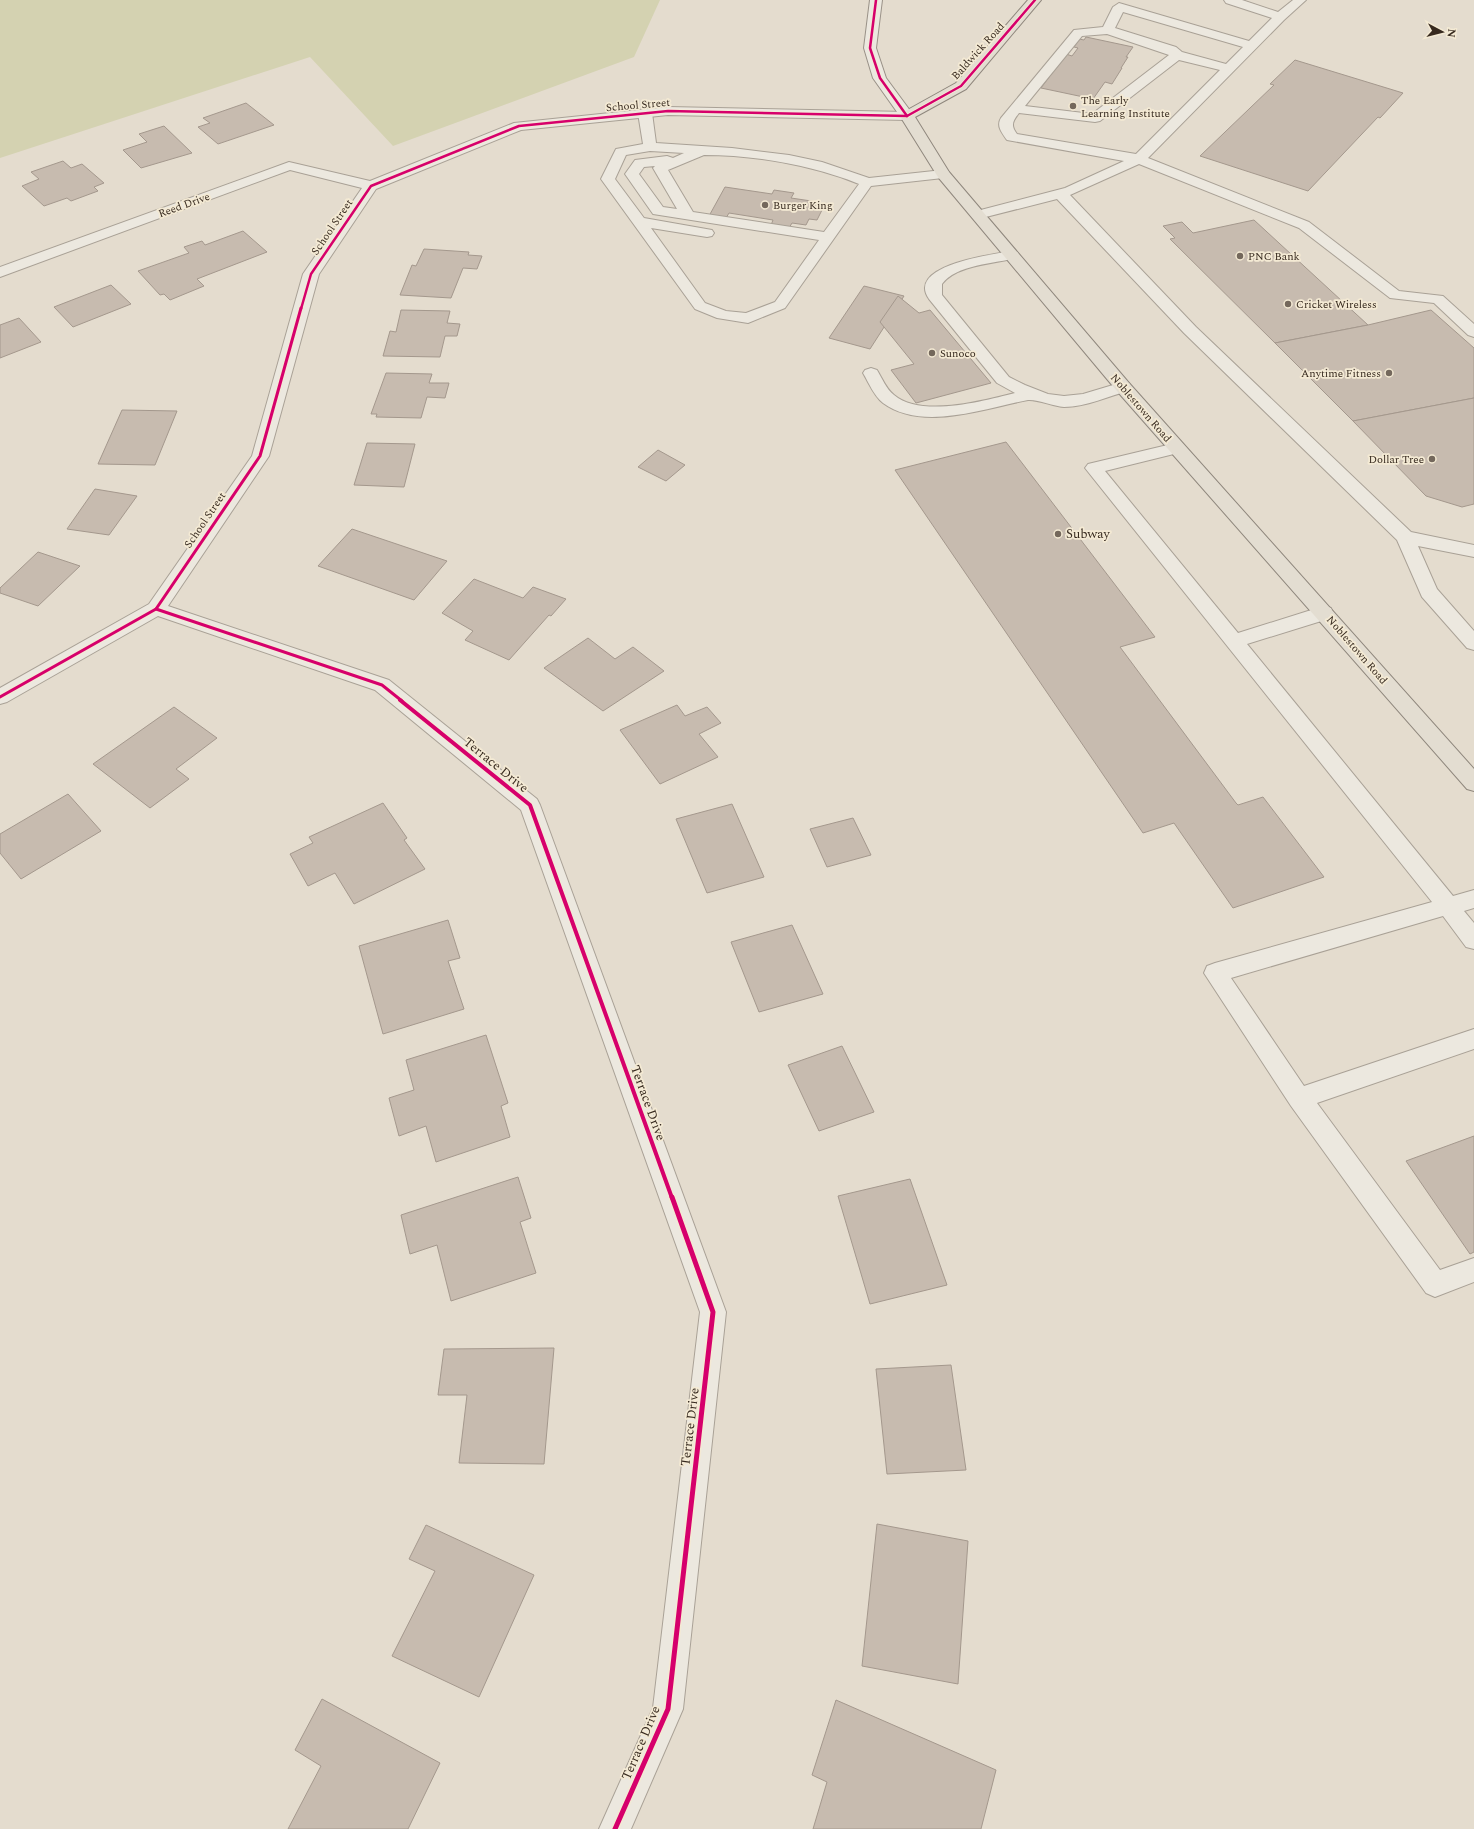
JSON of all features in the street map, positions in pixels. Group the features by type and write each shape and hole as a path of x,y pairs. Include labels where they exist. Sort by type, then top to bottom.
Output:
{"main road":[{"name":"Baldwick Road","path":"907,116 961,86 1035,0"},
{"name":"Noblestown Road","path":"907,116 943,174 1123,387 1474,783"}],"street":[{"name":"Noblestown Road","path":"876,0 870,48 880,78 907,116"},
{"path":"1230,0 1280,17"},
{"path":"978,215 1070,191 1138,159 1280,17 1300,0"},
{"path":"1108,30 1123,4 1252,46"},
{"path":"1229,69 1177,55 1171,50 1108,30 1078,33 1006,120 1006,129 1012,137 1138,159 1304,225 1395,295 1438,299 1474,332"},
{"path":"1015,109 1095,118 1177,55"},
{"name":"School Street","path":"0,697 156,609 260,456 311,274 371,186 519,126 668,111 907,116"},
{"path":"645,113 650,147"},
{"path":"867,182 780,305 748,318 723,315 700,306 608,179 621,152 650,147 740,154 807,163 848,173 867,182 943,174"},
{"path":"688,216 660,168 702,151"},
{"path":"682,159 640,163 632,174 658,211 828,237"},
{"name":"Reed Drive","path":"0,272 289,166 371,186"},
{"path":"1060,193 1190,330 1405,537 1429,592 1474,643"},
{"path":"639,222 772,243"},
{"path":"803,248 819,250"},
{"path":"1012,255 960,266 941,275 934,284 934,296 1004,380 1016,388 1050,400 1072,401 1123,387"},
{"path":"871,373 888,399 900,406 914,410 934,411 972,408 1032,394"},
{"path":"1176,448 1094,468 1474,940"},
{"path":"1405,537 1474,551"},
{"name":"Terrace Drive","path":"156,609 382,685 530,805 713,1312 668,1709 615,1829"},
{"path":"1234,641 1324,613"},
{"path":"1474,899 1215,973 1299,1098 1435,1284 1474,1270"},
{"path":"1299,1098 1474,1039"}],"shaded area":[{"path":"0,0 660,0 634,57 393,146 310,57 0,158"}],"building":[{"path":"1086,37 1133,47 1112,84 1105,82 1093,99 1041,88 1066,54 1072,56 1078,48 1074,47 1079,39 1084,40"},
{"path":"1295,60 1403,93 1380,118 1378,117 1308,191 1200,156 1274,85 1270,84"},
{"path":"246,103 274,125 218,144 198,127 210,123 203,118"},
{"path":"164,126 192,153 141,168 123,150 147,142 139,134"},
{"path":"63,161 71,168 82,164 104,183 94,187 98,191 71,201 67,198 44,206 22,186 39,179 31,172"},
{"name":"Burger King","path":"725,187 772,194 774,190 794,193 791,198 818,202 814,208 822,210 817,220 809,219 806,225 792,223 789,228 771,225 773,220 729,213 726,218 709,216"},
{"path":"1254,220 1368,325 1275,343 1170,239 1175,238 1163,226 1182,222 1193,233"},
{"path":"243,231 267,252 197,279 204,286 170,300 164,294 160,295 138,271 189,253 184,247 202,241 205,245"},
{"path":"424,249 469,252 468,255 482,256 477,269 463,268 451,298 400,295 412,265 416,266"},
{"path":"111,285 131,304 73,327 54,307"},
{"path":"864,286 904,296 870,349 829,338"},
{"path":"898,296 919,313 930,310 991,383 916,403 891,370 914,364 880,322"},
{"path":"401,310 450,311 447,323 460,324 457,336 445,336 440,357 383,356 390,331 396,332"},
{"name":"Anytime Fitness","path":"1431,310 1474,348 1474,398 1353,421 1275,343 1368,325"},
{"path":"19,318 41,342 0,358 0,325"},
{"path":"386,373 432,374 429,383 449,383 445,398 427,397 421,418 376,417 377,414 371,414"},
{"name":"Dollar Tree","path":"1474,398 1474,504 1462,507 1426,496 1353,421"},
{"path":"122,410 177,411 155,465 98,464"},
{"path":"1006,442 1155,637 1120,647 1236,803 1238,805 1263,797 1324,877 1233,908 1174,823 1143,833 895,470"},
{"path":"367,443 415,444 404,487 354,485"},
{"path":"658,450 685,465 666,481 638,467"},
{"path":"95,489 137,496 109,535 67,529"},
{"path":"352,529 447,561 414,600 318,566"},
{"path":"38,552 80,566 38,606 0,593 0,588"},
{"path":"474,579 523,598 533,587 566,599 551,616 549,615 509,660 465,640 473,631 442,613"},
{"path":"588,638 615,659 633,647 664,671 603,711 544,668"},
{"path":"677,705 685,716 707,707 721,723 699,734 718,757 660,784 620,730"},
{"path":"174,707 217,738 176,769 189,779 150,808 93,764"},
{"path":"68,794 101,831 21,879 0,853 0,834"},
{"path":"383,803 407,838 404,840 425,869 354,904 335,873 308,886 290,854 313,843 309,837"},
{"path":"732,804 764,877 707,893 676,819"},
{"path":"853,818 871,855 827,867 810,829"},
{"path":"448,920 460,958 448,961 464,1009 383,1034 359,946"},
{"path":"792,925 823,994 759,1012 731,942"},
{"path":"486,1035 508,1103 501,1106 510,1137 436,1162 426,1126 399,1136 389,1098 414,1090 406,1060"},
{"path":"842,1046 874,1112 819,1131 788,1065"},
{"path":"1474,1136 1474,1252 1470,1254 1406,1161"},
{"path":"518,1177 531,1218 520,1222 536,1273 451,1301 437,1245 410,1254 401,1215"},
{"path":"910,1179 947,1285 870,1304 838,1196"},
{"path":"554,1348 544,1464 459,1463 467,1395 438,1395 444,1349"},
{"path":"951,1365 966,1470 887,1474 876,1369"},
{"path":"877,1524 968,1541 958,1684 862,1666"},
{"path":"426,1525 534,1575 479,1697 392,1656 435,1571 409,1559"},
{"path":"322,1699 440,1763 408,1829 288,1829 321,1766 295,1750"},
{"path":"836,1700 996,1770 981,1829 813,1829 827,1782 812,1775"}],"cycle path":[{"path":"876,0 870,48 880,78 907,116"},
{"path":"907,116 961,86 1035,0"},
{"path":"0,697 156,609 260,456 311,274 371,186 519,126 668,111 907,116"},
{"path":"156,609 382,685 530,805 713,1312 668,1709 615,1829"}],"place":[{"name":"The Early Learning Institute","path":"1073,106"},
{"name":"Burger King","path":"765,205"},
{"name":"PNC Bank","path":"1240,256"},
{"name":"Cricket Wireless","path":"1288,304"},
{"name":"Sunoco","path":"932,353"},
{"name":"Anytime Fitness","path":"1389,373"},
{"name":"Dollar Tree","path":"1432,459"},
{"name":"Subway","path":"1058,534"}]}
